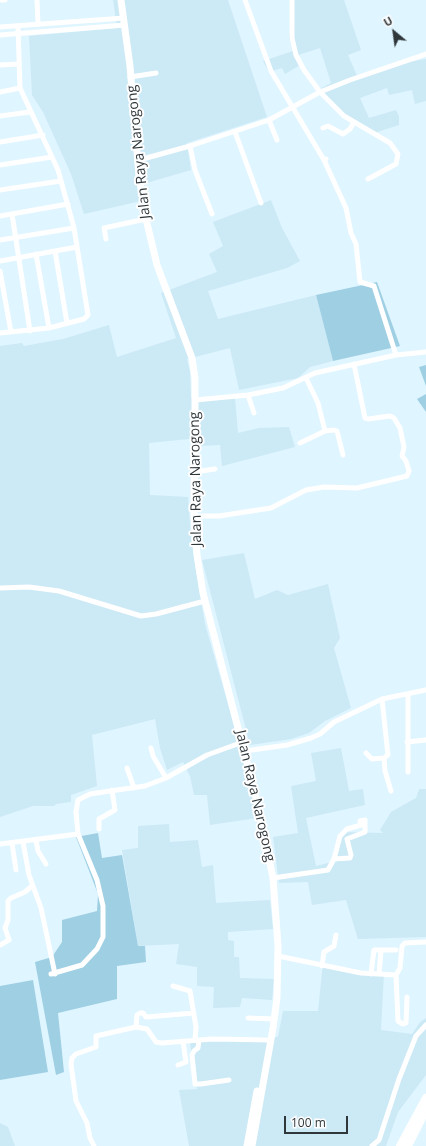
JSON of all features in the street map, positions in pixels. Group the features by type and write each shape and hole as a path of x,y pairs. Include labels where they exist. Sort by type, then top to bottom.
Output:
{"highway":[{"path":"400,1146 426,1098"},
{"path":"408,1146 426,1110"}],"main road":[{"name":"Jalan Raya Narogong","path":"121,0 130,77 134,131 139,160 139,176 146,220 153,252 192,358 195,378 194,516 197,555 205,601 243,742 274,878 278,956 274,1019 252,1146"},
{"name":"Jalan Raya Narogong","path":"247,1146 254,1102 268,1054"}],"street":[{"path":"0,0 5,0"},
{"path":"37,0 38,24"},
{"path":"245,0 271,71 292,108 310,134 325,160 346,208 351,233 356,244 360,282 374,286 396,355"},
{"path":"292,0 292,38 296,55 320,92 346,117 390,143 398,154 396,164 368,179"},
{"path":"0,27 38,24 124,22"},
{"path":"0,35 124,22"},
{"path":"0,333 49,328 84,319 88,315 74,228 68,204 52,157 20,88 18,64 18,26"},
{"path":"139,160 190,146 269,120 320,92 377,69 426,54"},
{"path":"0,65 18,64"},
{"path":"130,77 156,74"},
{"path":"0,92 20,88"},
{"path":"0,116 30,112"},
{"path":"269,120 277,140"},
{"path":"323,128 328,126 343,134 350,129 354,122"},
{"path":"235,132 261,203"},
{"path":"0,142 42,135"},
{"path":"190,146 195,170 212,214"},
{"path":"0,165 52,157"},
{"path":"0,190 61,181"},
{"path":"0,216 68,204"},
{"path":"12,214 30,330"},
{"path":"106,239 104,228 146,220"},
{"path":"0,240 74,228"},
{"path":"0,261 77,247"},
{"path":"55,251 67,323"},
{"path":"36,254 49,328"},
{"path":"0,271 11,332"},
{"path":"195,400 248,395 282,388 315,373 396,355 426,352"},
{"path":"194,516 220,516 271,508 306,490 324,487 357,488 407,476 409,471 406,461 402,456 404,447 400,428 394,418 390,416 368,419 365,418 354,364"},
{"path":"306,378 318,403 325,431"},
{"path":"248,395 254,413"},
{"path":"300,442 325,431 334,430 337,432 344,455"},
{"path":"194,472 215,469"},
{"path":"0,588 29,587 59,591 141,616 156,614 205,601"},
{"path":"244,750 287,745 311,738 320,734 334,722 382,699 426,690"},
{"path":"408,694 408,772"},
{"path":"366,753 372,759 384,758 388,754 382,699"},
{"path":"407,742 426,740"},
{"path":"23,842 32,886 41,908 53,974 82,965 97,949 103,937 103,906 98,880 78,834 76,812 78,800 90,794 134,788 166,778 207,755 243,742"},
{"path":"151,748 153,756 166,778"},
{"path":"384,758 385,772 391,791"},
{"path":"127,768 134,788"},
{"path":"99,829 99,819 115,810 112,790"},
{"path":"274,878 328,870 334,859 340,836 347,829 361,825 360,821 365,820 366,832 347,839 350,857 334,859"},
{"path":"0,844 78,834"},
{"path":"36,840 38,851 46,864"},
{"path":"12,843 16,870"},
{"path":"0,945 9,940 5,928 8,920 8,901 10,898 25,892 32,886"},
{"path":"322,966 324,952 333,947 336,935"},
{"path":"407,996 406,1023 403,1024 398,1021 396,975 400,968 402,946 410,942 426,942"},
{"path":"370,974 374,950 396,950"},
{"path":"379,974 381,950"},
{"path":"278,956 322,966 370,974 396,975"},
{"path":"172,986 189,989 194,1013 198,1048 192,1055 195,1084 229,1080"},
{"path":"136,1026 137,1015 140,1013 144,1013 146,1017 194,1013"},
{"path":"248,1018 274,1019"},
{"path":"372,1146 379,1140 399,1079 416,1036 426,1025"},
{"path":"94,1146 90,1138 87,1124 76,1101 71,1064 72,1058 76,1054 93,1049 96,1043 96,1036 136,1026 146,1029 156,1042 183,1042 197,1040 271,1040"},
{"path":"178,1065 186,1062 183,1042"}],"shaded area":[{"path":"113,0 228,0 267,117 187,143 191,170 143,184 145,200 84,214 71,174 43,112 32,95 29,36 117,28"},
{"path":"291,0 344,0 361,50 348,55 358,78 409,62 426,59 426,101 415,104 412,90 389,95 387,88 360,98 369,118 396,110 399,116 399,125 374,133 345,118 316,91 331,83 320,48 295,56 300,65 285,74 282,68 269,72 263,61 293,51 289,38 292,6"},
{"path":"271,200 282,228 300,261 287,268 208,291 218,319 316,295 333,361 310,367 298,378 239,390 230,348 187,359 190,372 191,398 235,397 238,433 259,428 289,427 295,447 222,466 220,445 199,446 199,438 149,443 150,495 188,497 191,539 205,624 240,746 257,818 210,825 207,795 194,795 190,776 183,762 167,770 160,748 155,719 92,735 97,786 71,795 71,802 56,804 54,806 33,806 0,817 0,346 22,343 24,346 63,339 109,325 117,357 176,338 161,293 217,272 209,254 223,246 213,222"},
{"path":"377,282 400,346 333,361 316,295"},
{"path":"426,365 426,386 419,367"},
{"path":"426,394 426,412 417,399"},
{"path":"244,553 255,599 277,590 288,595 328,584 340,638 334,648 351,708 325,721 309,733 291,739 250,745 202,560"},
{"path":"341,748 349,791 363,789 365,805 306,818 316,866 336,861 341,832 383,833 380,830 391,812 416,798 419,789 426,789 426,937 358,939 346,900 312,905 308,882 279,883 273,837 298,833 291,786 316,781 311,753"},
{"path":"169,824 170,842 198,840 202,867 213,865 216,903 270,900 273,929 228,932 228,940 234,941 234,957 239,957 240,978 274,979 272,1000 242,998 240,1007 213,1008 214,987 197,986 197,967 176,964 179,944 138,946 122,850 138,848 138,826"},
{"path":"98,833 102,858 122,855 138,946 145,946 146,962 117,966 117,999 58,1013 64,1072 56,1075 35,962 52,957 62,942 62,920 97,911 98,894 76,837"},
{"path":"323,963 362,973 384,973 381,1030 412,1034 420,1022 426,1018 426,1075 398,1112 386,1146 189,1146 179,1090 197,1089 190,1043 198,1039 278,1037 283,1011 318,1011"},
{"path":"33,980 48,1072 0,1080 0,986"},
{"path":"0,1123 8,1127 15,1146 0,1146"}]}
